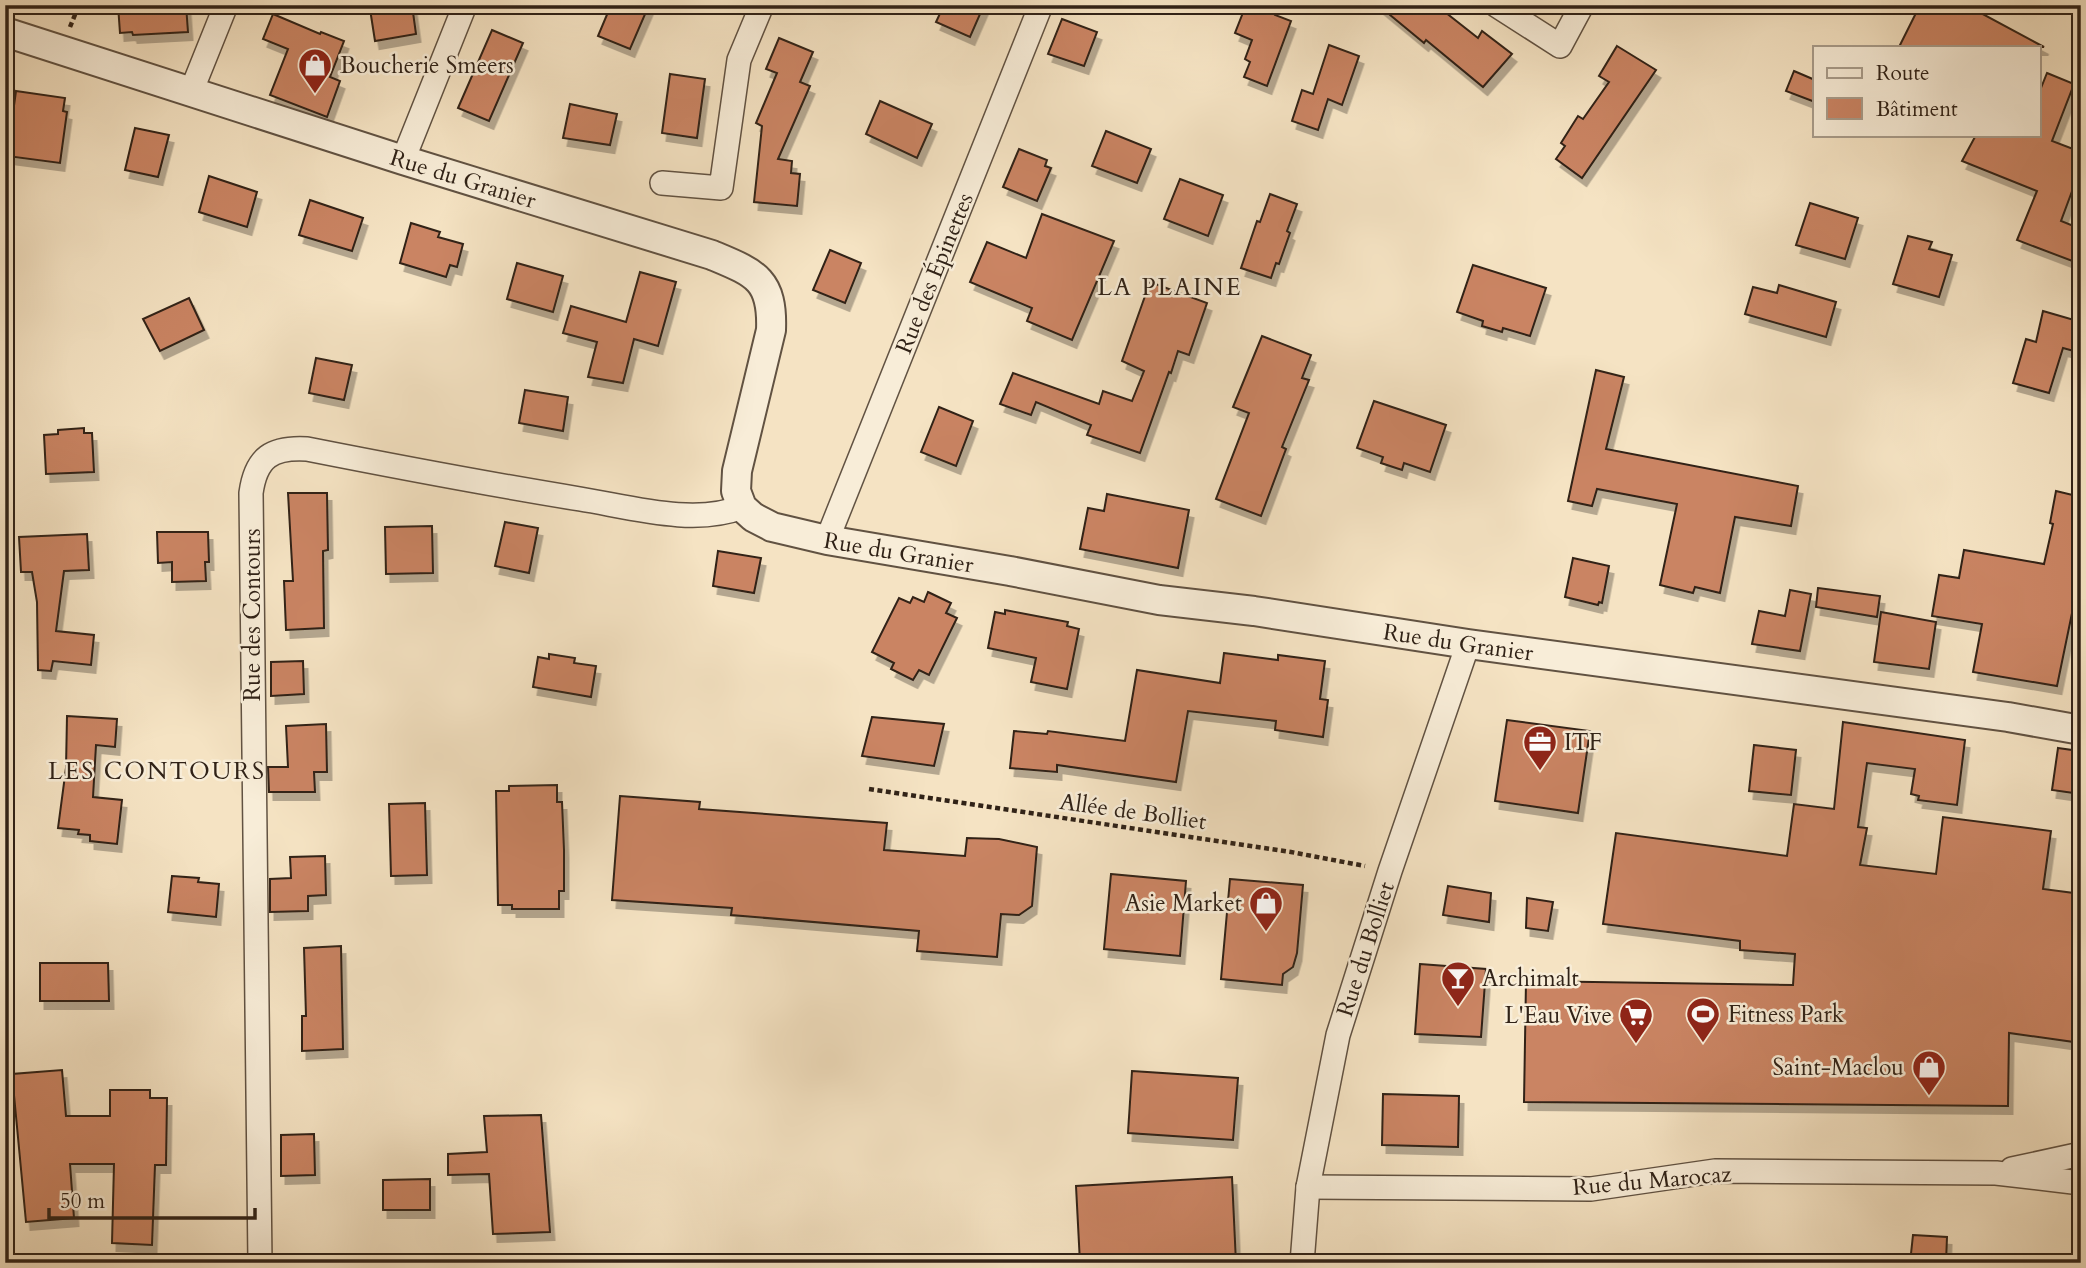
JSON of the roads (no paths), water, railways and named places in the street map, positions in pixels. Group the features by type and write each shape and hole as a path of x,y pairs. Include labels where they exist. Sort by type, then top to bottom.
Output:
{"street":[{"path":"191,92 226,5"},
{"path":"403,160 465,5"},
{"path":"662,183 722,188 739,60 762,5"},
{"name":"Rue des Épinettes","path":"827,540 1041,5"},
{"path":"1496,5 1560,46 1582,5"},
{"name":"Rue du Granier","path":"5,32 403,160 712,255 746,269 766,290 772,308 771,330 737,471 736,491 742,507 762,524 827,540 1159,600 1254,611 1468,645 2008,717 2081,730"},
{"name":"Rue des Contours","path":"260,1263 251,493 261,462 279,449 307,449 500,486 677,514 711,516 742,507"},
{"name":"Rue du Bolliet","path":"1302,1263 1308,1187 1338,1035 1390,871 1468,645"},
{"name":"Rue du Marocaz","path":"1996,1173 2081,1154"},
{"name":"Rue du Marocaz","path":"1308,1187 1591,1189 1715,1171 1996,1173 2081,1182"}],"place":[{"name":"Boucherie Smeers","path":"315,95"},
{"name":"ITF","path":"1540,772"},
{"name":"Asie Market","path":"1266,933"},
{"name":"Archimalt","path":"1458,1008"},
{"name":"Fitness Park","path":"1703,1044"},
{"name":"L'Eau Vive","path":"1636,1045"},
{"name":"Saint-Maclou","path":"1929,1097"}],"district":[{"name":"LA PLAINE","path":"1170,287"},
{"name":"LES CONTOURS","path":"157,771"}]}
